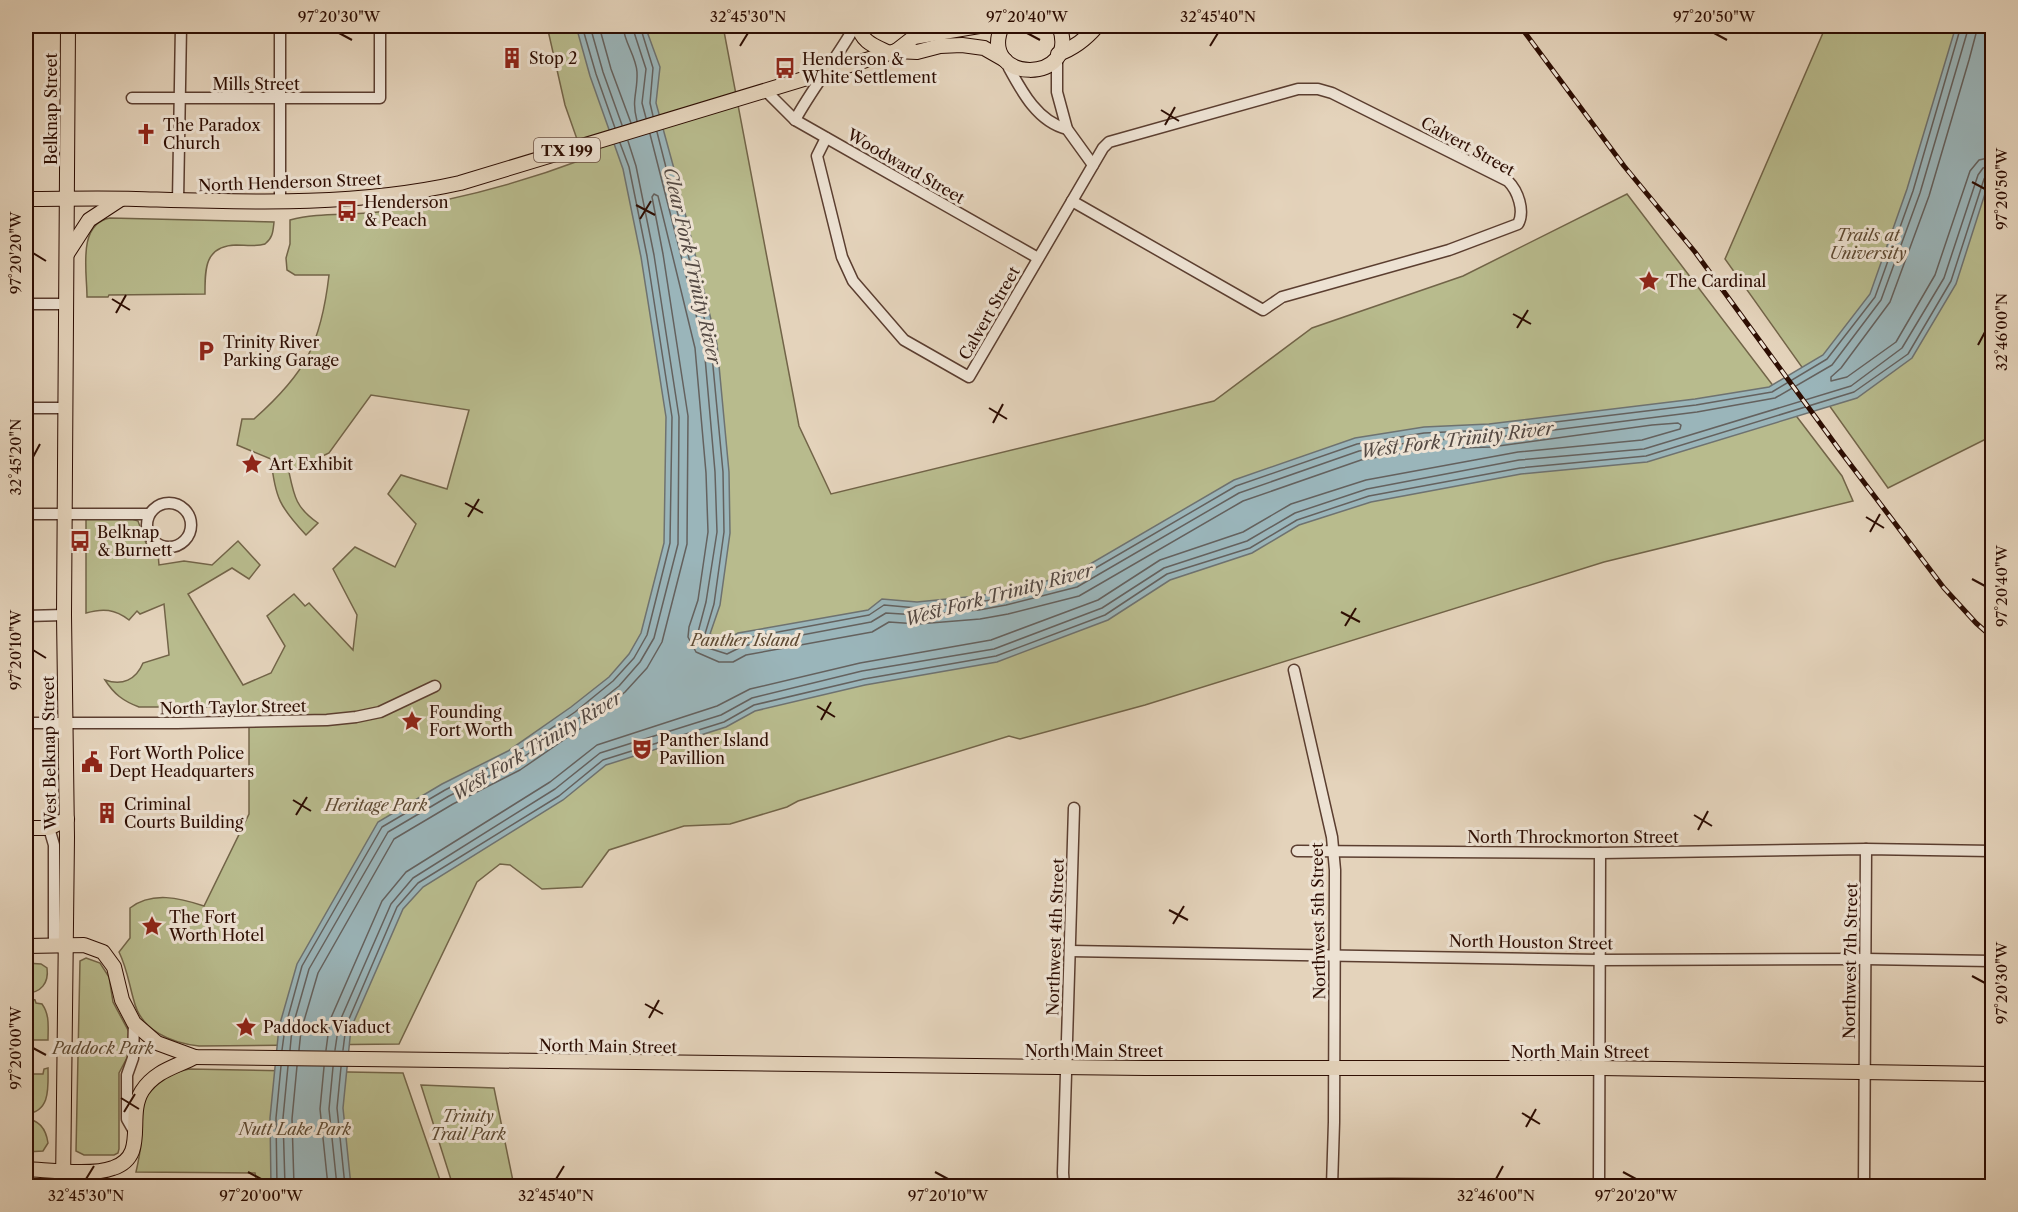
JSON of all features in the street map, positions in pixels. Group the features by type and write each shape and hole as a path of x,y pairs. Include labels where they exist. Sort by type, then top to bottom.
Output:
{"main road":[{"name":"Belknap Street","path":"66,196 68,26"},
{"path":"857,26 867,42 892,52"},
{"name":"North Henderson Street","path":"892,52 914,37 979,26"},
{"path":"1002,26 998,44 1006,61"},
{"path":"1058,56 1063,42 1059,26"},
{"path":"1058,56 1072,49 1097,26"},
{"name":"North Henderson Street","path":"26,199 66,196 178,201 280,202 339,200 404,194 460,183 892,52 917,52 940,46 962,45 984,48 1018,69 1028,72 1040,70 1058,56"},
{"name":"West Belknap Street","path":"63,1186 60,946 67,819 64,615 66,196"},
{"path":"66,256 89,220 121,199"},
{"path":"26,828 49,828 67,819"},
{"path":"26,946 91,946 107,955 114,967 122,1000 134,1023 157,1043 197,1057"},
{"path":"26,1169 94,1171 114,1168 128,1161 134,1150 138,1098 148,1083 162,1071 197,1057"},
{"name":"North Main Street","path":"197,1057 898,1066 1599,1068 1992,1074"}],"street":[{"path":"178,201 181,26"},
{"path":"280,26 280,202"},
{"name":"Mills Street","path":"132,98 380,99 380,26"},
{"path":"795,120 806,100 857,26"},
{"path":"1058,56 1057,92 1067,129 1093,165"},
{"path":"1006,61 1030,103 1056,126 1067,129"},
{"name":"Calvert Street","path":"826,138 817,156 842,257 853,281 903,340 969,377 1103,148 1109,142 1298,90 1325,90 1508,181 1514,190 1521,213 1518,224 1514,227 1449,250 1282,297 1263,310 1072,201"},
{"name":"Woodward Street","path":"766,91 795,120 1038,258"},
{"path":"26,304 66,304"},
{"path":"26,408 65,408"},
{"path":"26,514 149,514 161,504 176,504 183,508 190,521 188,536 183,542 169,547 154,542 147,529 149,514"},
{"path":"26,616 64,615"},
{"name":"Northwest 5th Street","path":"1294,670 1334,851 1336,886 1335,1068 1332,1186"},
{"name":"North Taylor Street","path":"26,723 177,723 344,719 392,708 435,686"},
{"name":"Northwest 4th Street","path":"1067,1184 1062,1173 1074,808"},
{"path":"49,828 54,845 60,946"},
{"name":"North Throckmorton Street","path":"1297,851 1600,853 1866,849 1992,851"},
{"name":"Northwest 7th Street","path":"1864,1186 1866,849"},
{"path":"1599,1186 1600,853"},
{"name":"North Houston Street","path":"1070,951 1599,960 1992,961"},
{"path":"134,1023 133,1058 127,1075 127,1119 135,1134"},
{"path":"1171,1186 1637,1186"}],"green space":[{"name":"Panther Island","path":"547,26 723,26 799,426 831,494 1214,401 1312,328 1463,276 1627,194 1842,476 1853,501 1604,562 1145,705 1020,739 1009,736 730,824 684,826 609,850 582,887 542,889 510,865 500,864 477,882 399,1044 199,1046 178,1042 159,1034 143,1020 134,1001 119,952 130,938 130,908 139,903 147,899 166,898 204,906 249,814 249,705 139,707 124,700 112,689 105,680 123,682 136,674 143,663 169,655 164,604 140,614 137,611 129,620 109,610 86,613 86,519 138,521 146,543 158,553 159,565 184,561 212,565 238,541 260,565 249,579 232,568 188,594 243,685 271,673 285,646 267,616 294,594 305,606 309,603 353,650 357,615 333,569 355,547 395,567 416,524 388,494 401,475 447,489 469,410 371,395 329,453 289,472 300,507 318,523 306,535 280,501 274,483 271,459 237,445 242,419 254,419 272,402 287,387 308,356 326,299 329,275 295,275 287,270 290,220 312,216 378,212 430,203 508,184 584,159 565,105"},
{"name":"Trails at University","path":"1826,26 1992,26 1992,436 1888,488 1725,259"},
{"path":"110,218 274,222 271,237 265,244 225,246 212,255 206,268 205,294 87,297 86,250 88,239 92,229 100,222"},
{"name":"Paddock Park","path":"86,958 100,963 109,977 113,1002 129,1032 128,1056 119,1073 119,1149 114,1155 84,1155 76,1151 80,961"},
{"path":"26,963 41,964 47,968 45,983 40,989 31,993 26,993"},
{"path":"26,998 35,1000 45,1008 48,1040 33,1040 33,1010 30,1009 30,1005 27,1005"},
{"path":"48,1068 48,1090 44,1104 40,1109 26,1114 26,1104 33,1103 31,1074 43,1074 44,1069"},
{"name":"Nutt Lake Park","path":"189,1069 403,1073 442,1186 257,1186 255,1173 136,1172 141,1144 141,1110 145,1098 149,1091 161,1081 174,1073"},
{"name":"Trinity Trail Park","path":"421,1085 494,1088 514,1186 453,1186"},
{"path":"26,1119 39,1123 46,1133 48,1143 43,1151 26,1152"}],"water":[{"path":"576,26 645,26 660,67 656,103 717,344 729,472 730,533 720,605 710,634 726,640 738,633 868,610 882,599 917,602 977,596 1003,592 1073,574 1234,480 1355,438 1424,427 1489,424 1695,399 1769,387 1823,355 1870,294 1907,189 1956,26 1992,26 1992,172 1956,284 1912,358 1857,398 1647,462 1521,474 1371,502 1299,525 1252,553 1170,580 1108,620 997,662 865,685 755,711 726,727 606,765 563,800 423,887 403,909 351,1028 343,1108 351,1186 271,1186 270,1118 279,1027 297,964 378,822 442,784 508,751 571,707 609,677 629,654 641,633 664,543 666,417 641,257 623,169 590,76"}],"railway":[{"path":"1520,26 1624,166 1695,252 1944,588 1992,637"}],"place":[{"name":"Stop 2","path":"512,58"},
{"name":"Henderson & White Settlement","path":"785,68"},
{"name":"The Paradox Church","path":"146,134"},
{"name":"Henderson & Peach","path":"347,211"},
{"name":"The Cardinal","path":"1649,281"},
{"name":"Trinity River Parking Garage","path":"206,351"},
{"name":"Art Exhibit","path":"252,464"},
{"name":"Belknap & Burnett","path":"80,541"},
{"name":"Founding Fort Worth","path":"412,721"},
{"name":"Panther Island Pavillion","path":"642,749"},
{"name":"Fort Worth Police Dept Headquarters","path":"92,762"},
{"name":"Criminal Courts Building","path":"107,813"},
{"name":"The Fort Worth Hotel","path":"152,926"},
{"name":"Paddock Viaduct","path":"246,1027"}],"water label":[{"name":"Clear Fork Trinity River","path":"692,266"},
{"name":"West Fork Trinity River","path":"1457,440"},
{"name":"West Fork Trinity River","path":"999,595"},
{"name":"West Fork Trinity River","path":"537,746"}],"park label":[{"name":"Heritage Park","path":"376,805"}]}
